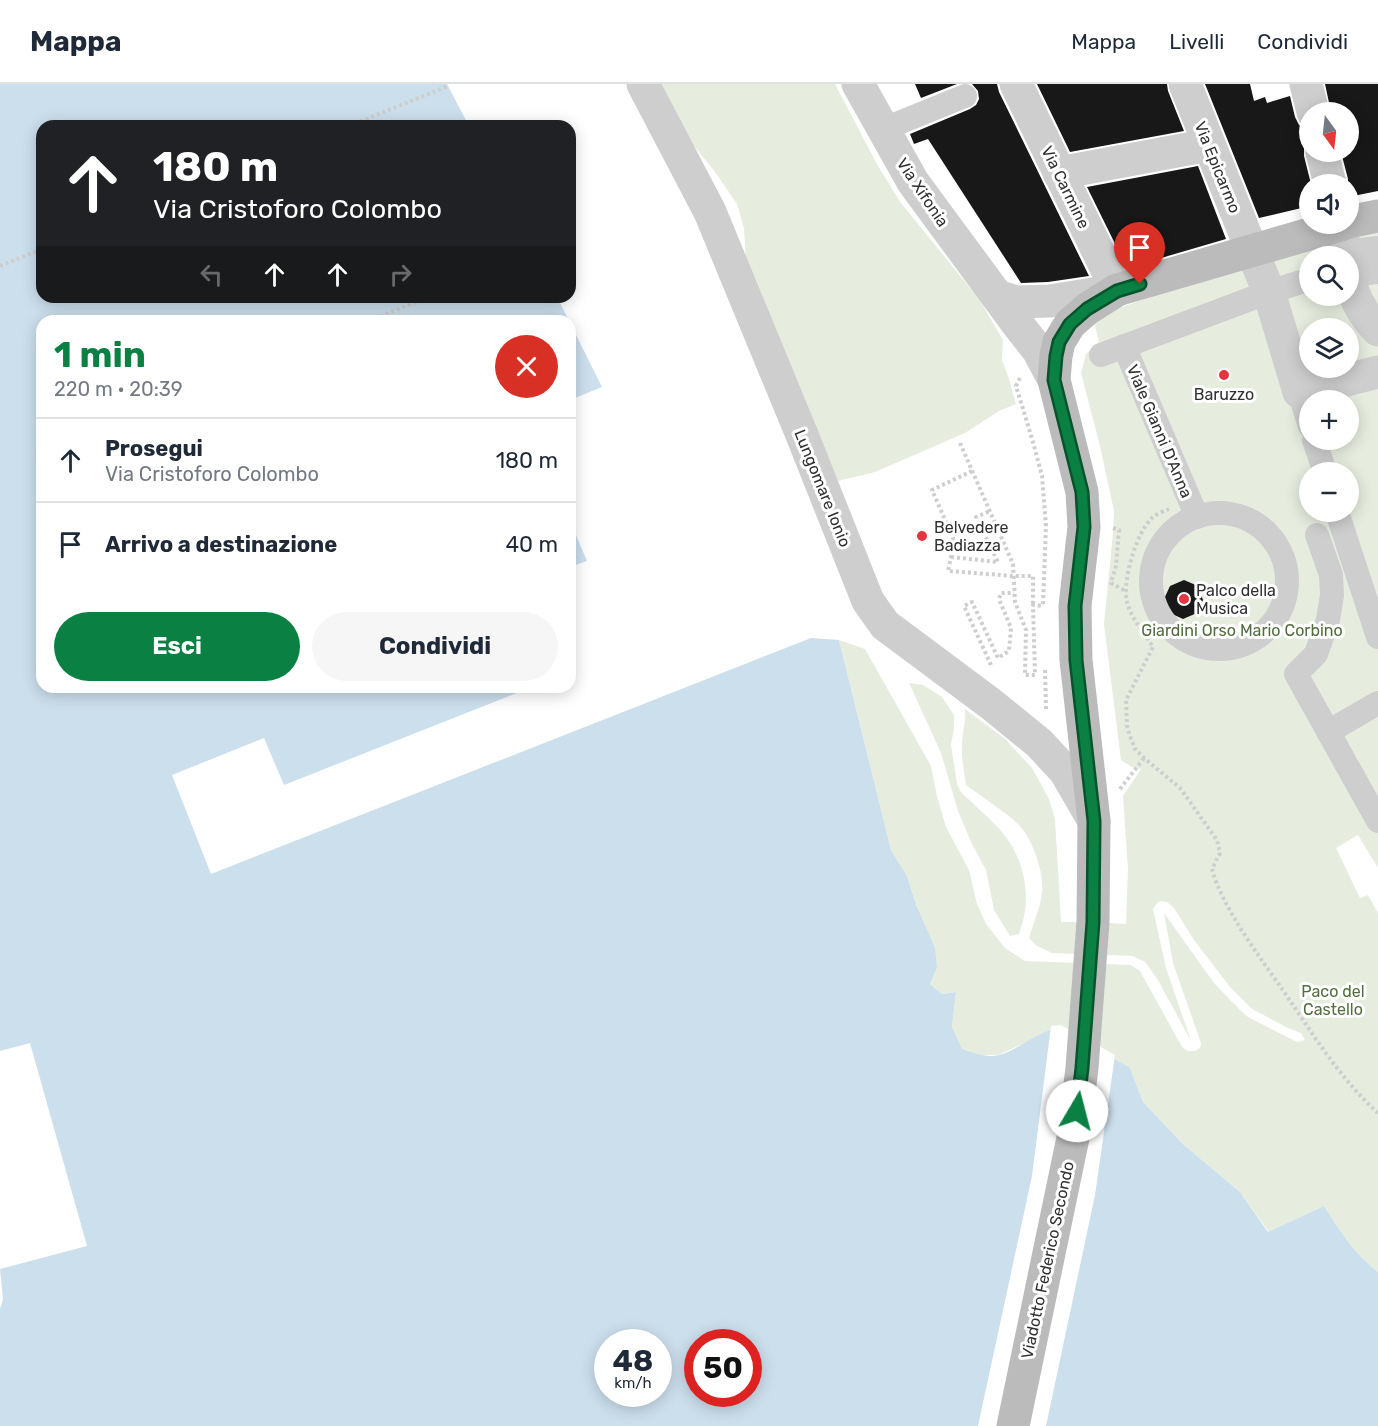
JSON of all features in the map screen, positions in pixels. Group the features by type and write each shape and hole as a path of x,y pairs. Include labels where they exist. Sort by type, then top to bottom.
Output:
{"main road":[{"path":"1347,246 1378,216"},
{"path":"1054,380 1059,342 1070,324 1087,309 1117,291 1252,250 1299,248"},
{"name":"Viadotto Federico Secondo","path":"1013,1426 1074,1133 1082,1068 1093,922 1094,821 1076,660 1075,606 1084,527 1082,492 1054,380"}],"street":[{"name":"Lungomare Ionio","path":"643,84 710,212 868,601 885,625 992,704 1039,742 1065,771 1094,821"},
{"name":"Via Xifonia","path":"858,84 914,182 1038,350 1054,380"},
{"name":"Via Carmine","path":"1016,84 1117,291"},
{"name":"Via Epicarmo","path":"1185,84 1269,292 1299,392"},
{"path":"1306,84 1310,102"},
{"path":"884,129 965,96"},
{"path":"1059,173 1209,145"},
{"path":"1359,247 1378,248"},
{"path":"1359,258 1378,273"},
{"path":"1101,355 1299,283"},
{"path":"997,296 1016,302 1028,302 1117,291"},
{"path":"1359,303 1369,321 1378,330"},
{"name":"Viale Gianni D'Anna","path":"1124,346 1193,508"},
{"path":"1309,390 1377,377"},
{"path":"1193,508 1245,518 1265,530 1280,549 1288,573 1286,599 1275,622 1256,639 1232,649 1206,649 1182,639 1163,621 1152,598 1151,572 1160,547 1193,508"},
{"path":"1280,549 1317,535 1334,522"},
{"path":"1340,522 1378,637"},
{"path":"1317,535 1331,575 1332,595 1329,620 1316,654 1296,674 1328,732 1369,785 1378,821"},
{"path":"1328,732 1378,703"}],"path":[{"path":"364,120 448,86"},
{"path":"0,266 36,251"},
{"path":"384,315 413,303"},
{"path":"1038,350 1016,386 1042,476 1046,526 1043,617"},
{"path":"960,443 1012,564 1013,576 1014,593 1015,602 1026,630 1025,675 1035,675 1033,576 1013,576 948,571 952,538 932,490 972,471"},
{"path":"1193,508 1153,517 1140,534 1128,568 1127,601 1137,623 1153,647 1126,700 1127,726 1135,749 1180,788 1217,840 1221,853 1212,869 1214,879 1232,913 1341,1075 1378,1113"},
{"path":"951,557 998,562 976,518 990,512"},
{"path":"1119,530 1116,566 1111,583 1127,592"},
{"path":"993,670 964,606 972,602 998,658 1009,651 1011,628 999,599 1001,593 1014,593"},
{"path":"1033,605 1042,606"},
{"path":"1044,660 1046,715"},
{"path":"1120,789 1144,758"}],"green space":[{"path":"654,84 835,84 878,166 901,203 979,299 1003,340 1002,360 1016,404 999,411 965,433 875,472 838,481 821,455 746,262 744,228 737,204 715,172 672,119"},
{"path":"1378,229 1378,868 1358,835 1336,848 1360,898 1368,895 1378,913 1378,1272 1355,1250 1324,1206 1269,1232 1240,1192 1184,1145 1143,1102 1130,1068 1020,1045 998,1055 979,1055 962,1050 952,1027 956,992 942,994 930,984 937,968 907,876 891,850 839,640 865,649 931,766 946,827 969,870 977,904 986,924 1005,948 1025,961 1131,965 1140,971 1182,1047 1188,1051 1195,1051 1200,1048 1201,1043 1173,963 1164,913 1214,983 1239,1009 1248,1017 1297,1042 1305,1040 1301,1033 1252,1009 1230,987 1194,940 1174,908 1167,902 1160,901 1153,909 1166,968 1191,1041 1158,980 1145,962 1133,956 1052,953 1037,946 1029,938 1042,893 1041,876 1033,847 1018,824 966,785 962,758 965,709 1004,738 1032,768 1049,799 1055,819 1061,922 1126,924 1128,869 1123,796 1141,769 1132,767 1121,760 1104,624 1114,511 1081,373 1086,354 1099,342 1094,322 1114,310 1242,264 1299,249 1299,306 1359,306 1359,246 1312,246"},
{"path":"909,683 923,685 942,697 954,715 951,745 957,784 961,792 1002,832 1014,849 1022,869 1026,890 1025,914 1019,934 1010,936 994,910 986,870 958,811 941,753"}],"water":[{"path":"0,84 447,84 466,120 36,120 36,303 560,303 566,315 36,315 36,693 517,693 284,785 264,738 172,775 211,874 811,638 839,640 891,850 907,876 917,907 935,948 937,968 930,984 942,994 956,992 952,1027 962,1049 985,1055 999,1055 1045,1032 1061,1028 1130,1068 1143,1102 1184,1145 1240,1192 1268,1232 1324,1206 1355,1250 1378,1272 1378,1426 0,1426 0,1309 3,1299 0,1269 87,1246 30,1043 0,1051"},
{"path":"576,335 602,387 576,398"},
{"path":"576,535 587,561 576,565"}],"pier":[{"path":"1061,1025 1115,1055 1095,1195 1046,1426 978,1426 1032,1176 1051,1026"}],"building":[{"path":"915,84 957,84 921,98"},
{"path":"972,84 997,84 1089,276 1021,283 928,139 914,144 910,134 976,105 979,99 978,91"},
{"path":"1037,84 1167,84 1184,131 1070,152"},
{"path":"1205,84 1250,84 1254,101 1265,97 1267,103 1290,96 1299,125 1299,162 1306,162 1308,174 1299,174 1299,209 1259,218"},
{"path":"1325,84 1378,84 1378,191 1359,195 1359,174 1347,174 1344,162 1359,162 1359,102 1329,102"},
{"path":"1198,166 1226,239 1127,268 1087,187"},
{"name":"Palco della Musica","path":"1184,580 1198,586 1203,600 1197,613 1183,619 1170,613 1164,599 1170,586"}],"place":[{"name":"Baruzzo","path":"1224,375"},
{"name":"Belvedere Badiazza","path":"922,536"},
{"name":"Palco della Musica","path":"1184,599"}],"route":[{"path":"1077,1111 1093,922 1094,821 1076,660 1075,606 1084,527 1082,492 1054,380 1059,342 1070,324 1087,309 1117,291 1140,284"}],"park label":[{"name":"Giardini Orso Mario Corbino","path":"1242,630"},
{"name":"Paco del Castello","path":"1333,1000"}]}
